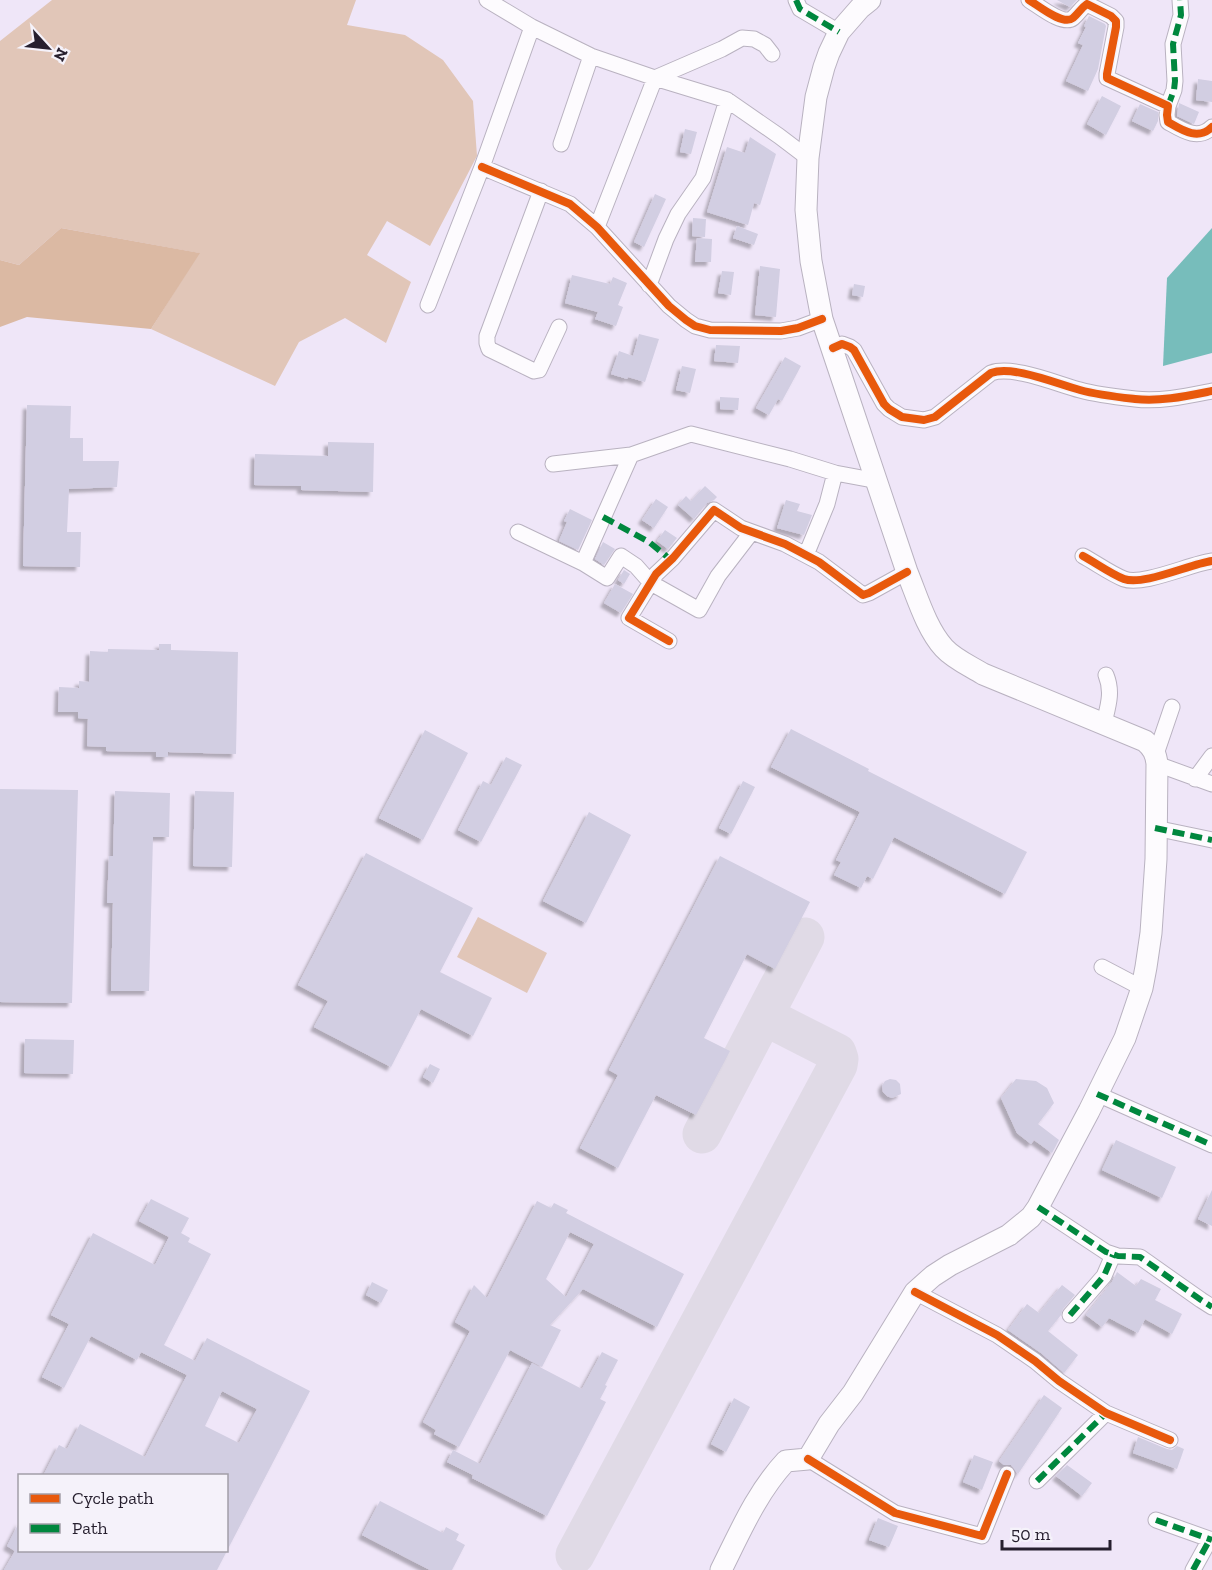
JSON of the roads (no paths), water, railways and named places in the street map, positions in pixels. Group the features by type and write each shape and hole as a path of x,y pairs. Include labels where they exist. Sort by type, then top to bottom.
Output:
{"main road":[{"path":"721,1570 762,1491 773,1475 786,1461 808,1459 829,1424 853,1393 915,1292 950,1264 1010,1235 1024,1224 1038,1207 1125,1038 1142,988 1151,933 1156,859 1157,759 1152,747 1145,741 1104,723 983,674 962,662 945,649 938,640 923,612 907,572 822,319 811,261 807,210 808,158 816,97 829,53 839,32 870,0"}],"street":[{"path":"487,0 532,27 591,56 727,100 808,158"},
{"path":"796,0 800,9 839,32"},
{"path":"1029,0 1066,21 1072,19 1082,7 1088,4 1111,16 1116,21 1116,27 1107,78 1168,106"},
{"path":"1180,0 1181,15 1173,44 1175,81 1168,106 1168,122 1193,134 1208,131 1212,127"},
{"path":"428,305 482,167 532,27"},
{"path":"597,227 655,78 742,38 754,39 765,45 772,54"},
{"path":"561,144 591,56"},
{"path":"649,285 678,214 703,178 727,100"},
{"path":"482,167 570,204 597,227 669,306 695,326 710,330 781,331 798,328 822,319"},
{"path":"542,191 487,336 487,343 489,349 534,371 538,370 559,327"},
{"path":"833,348 842,344 854,350 879,396 889,409 902,417 924,420 935,417 998,370 1014,371 1082,391 1138,400 1176,398 1212,391"},
{"path":"553,464 631,454 691,434 835,473 878,481"},
{"path":"583,563 631,454"},
{"path":"806,555 826,504 835,473"},
{"path":"669,641 629,618 661,568 673,558 714,510 751,533 785,544 819,562 863,595 907,572"},
{"path":"518,532 583,563 607,578 621,556 636,566 651,583 699,610 718,576 751,533"},
{"path":"1083,556 1125,580 1134,581 1212,561"},
{"path":"1104,723 1111,692 1106,675"},
{"path":"1172,707 1157,759 1195,779 1212,784"},
{"path":"1195,779 1212,756"},
{"path":"1155,828 1212,840"},
{"path":"1102,967 1142,988"},
{"path":"1097,1094 1212,1145"},
{"path":"1038,1207 1106,1252 1113,1255 1140,1257 1212,1307"},
{"path":"1070,1315 1104,1276 1113,1255"},
{"path":"915,1292 997,1335 1106,1413 1170,1440"},
{"path":"1037,1481 1106,1413"},
{"path":"808,1459 895,1513 982,1536 1006,1474"},
{"path":"1156,1520 1211,1539 1193,1570"}]}
